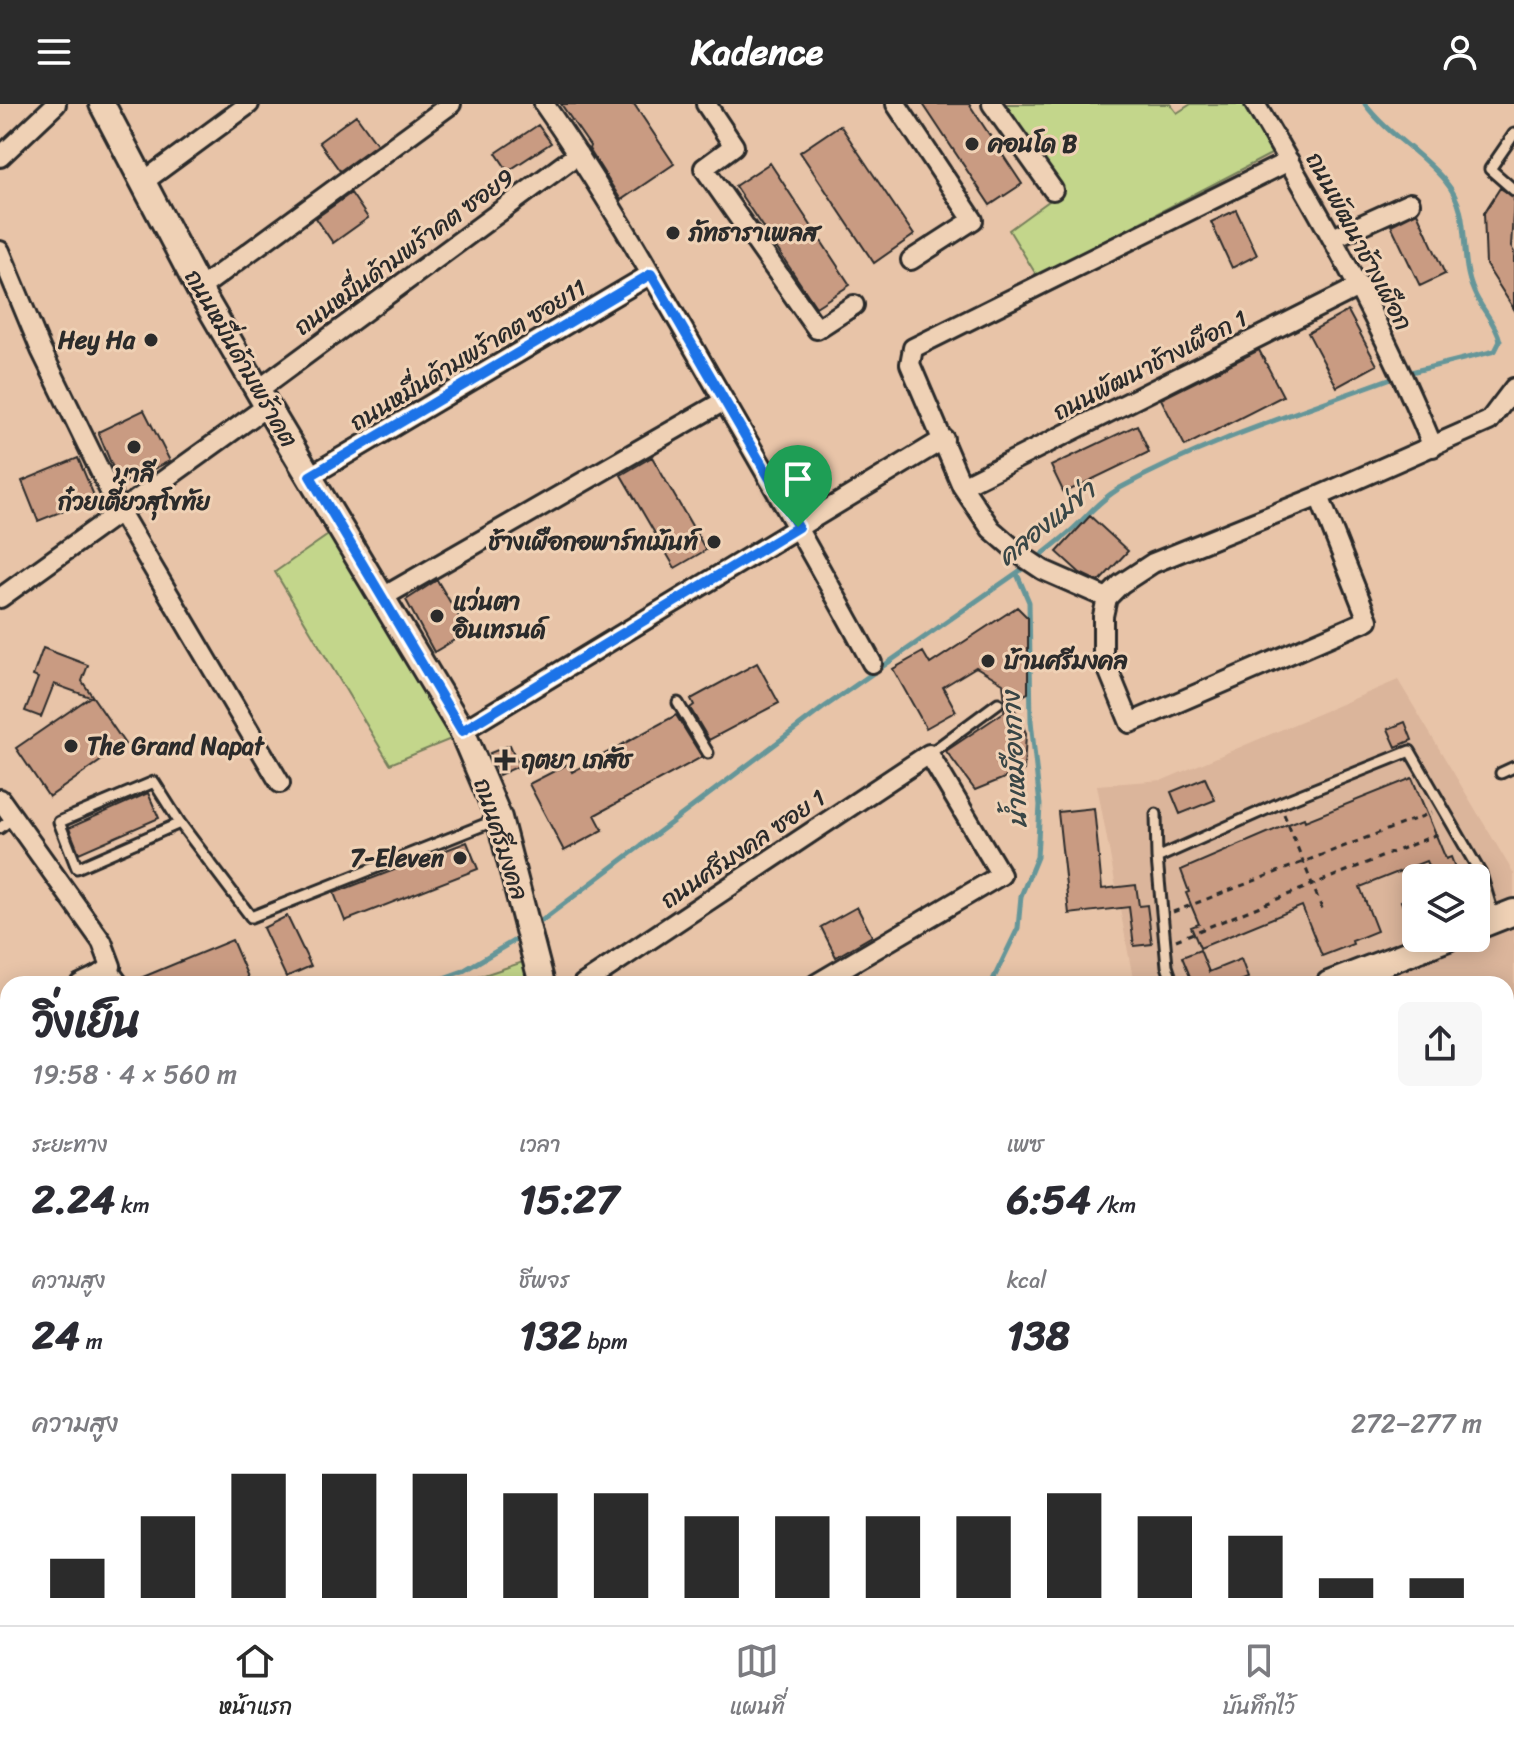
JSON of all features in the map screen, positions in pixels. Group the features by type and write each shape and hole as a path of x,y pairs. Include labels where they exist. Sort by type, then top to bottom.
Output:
{"street":[{"path":"0,157 56,104"},
{"name":"ถนนหมื่่นด้ามพร้าคต","path":"102,104 199,289 462,731"},
{"path":"143,182 249,104"},
{"path":"199,289 451,104"},
{"path":"544,104 651,274 798,527 872,663"},
{"path":"706,104 734,146 704,168 817,329 854,305"},
{"path":"896,104 973,220 911,260"},
{"path":"992,104 1053,190"},
{"name":"ถนนพัฒนาช้างเผือก","path":"1255,104 1360,286 1433,447"},
{"name":"ถนนหมื่่นด้ามพร้าคต ซอย9","path":"0,598 120,512 578,154"},
{"path":"1107,598 1043,570 991,529 962,486 910,364 913,348 1289,161"},
{"path":"1333,238 1410,203"},
{"path":"0,251 41,350 120,512 280,783"},
{"name":"ถนนหมื่่นด้ามพร้าคต ซอย11","path":"310,476 651,274"},
{"name":"ถนนพัฒนาช้างเผือก 1","path":"962,486 1360,286"},
{"path":"1319,496 1368,620 1130,723 1103,657 1103,616 1107,598 1153,563 1319,496 1489,421 1514,388"},
{"path":"383,597 724,401"},
{"path":"462,731 944,439"},
{"name":"ถนนศรีมงคล","path":"462,731 499,818 540,976"},
{"path":"830,976 1001,875 929,754"},
{"name":"ถนนศรีมงคล ซอย 1","path":"595,976 929,754"},
{"path":"0,799 7,822 102,942 111,966 97,976"},
{"path":"1350,976 1412,952"}],"lane":[{"path":"1514,134 1490,169 1514,190"},
{"path":"678,703 708,753"},
{"path":"929,754 998,703"},
{"path":"1157,858 1280,803 1410,751 1481,874 1495,920"},
{"path":"1501,773 1514,767"},
{"path":"180,823 77,868 59,822 154,782 180,823 251,917 499,818"},
{"path":"1156,814 1162,916 1170,976"},
{"path":"111,966 118,976"}],"path":[{"path":"1280,803 1323,911"},
{"path":"1162,916 1443,809"},
{"path":"1165,944 1454,828"}],"shaded area":[{"path":"1398,680 1514,874 1514,976 1133,976 1097,785 1163,780"}],"green space":[{"path":"1004,104 1170,104 1177,113 1191,104 1245,104 1273,153 1037,276 1009,230 1064,190"},
{"path":"337,529 456,737 390,764 275,572"},
{"path":"526,961 529,976 481,976"}],"building":[{"path":"561,104 634,104 674,164 621,200"},
{"name":"คอนโด B","path":"923,104 969,104 1022,184 990,205"},
{"path":"356,115 377,144 340,171 319,142"},
{"path":"538,125 551,143 508,171 496,153"},
{"path":"840,125 914,235 874,263 800,152"},
{"path":"770,163 850,285 816,307 735,186"},
{"path":"1500,188 1514,197 1511,247 1514,252 1514,309 1486,265 1484,213"},
{"path":"351,193 368,218 333,243 316,218"},
{"path":"1236,210 1257,255 1232,268 1211,222"},
{"path":"1417,212 1445,274 1420,286 1391,225"},
{"path":"1348,311 1377,365 1337,387 1308,333"},
{"path":"1259,350 1283,396 1185,446 1161,399"},
{"name":"มาลี ก๋วยเตี๋ยวสุโขทัย","path":"144,410 170,461 120,485 98,432"},
{"path":"1137,425 1149,452 1064,493 1051,466"},
{"path":"652,457 706,550 675,568 621,475"},
{"path":"78,458 95,498 38,521 22,481"},
{"path":"1090,516 1128,551 1099,582 1080,573 1057,552"},
{"name":"แว่นตา อินเทรนด์","path":"437,580 468,632 434,652 406,600"},
{"path":"1017,607 1028,618 1028,693 1011,702 1026,733 1024,770 975,790 946,751 1004,712 1003,683 976,667 943,687 956,711 926,728 893,669 923,652 930,664"},
{"name":"The Grand Napat","path":"43,648 88,665 82,681 125,744 49,797 16,748 90,697 54,684 41,717 25,711 38,678 33,676"},
{"path":"757,663 779,703 709,740 690,708 694,705 691,699"},
{"path":"676,715 702,757 595,815 603,830 564,851 529,784 568,764 572,772"},
{"path":"1405,722 1412,740 1396,747 1388,729"},
{"name":"ฤตยา เภสัช","path":"510,745 519,766 499,775 490,753"},
{"path":"1205,778 1215,800 1180,814 1171,792"},
{"path":"1412,778 1446,859 1451,857 1454,864 1427,864 1426,861 1402,864 1402,870 1360,887 1377,931 1322,956 1302,906 1200,948 1191,927 1199,924 1186,893 1189,892 1181,870 1286,825 1304,818 1305,821"},
{"path":"148,793 159,818 79,853 69,828"},
{"path":"1094,808 1102,889 1136,885 1139,906 1147,905 1152,944 1134,946 1129,907 1069,914 1058,812"},
{"path":"467,842 478,869 345,921 334,893"},
{"path":"857,907 872,936 836,957 821,927"},
{"path":"287,916 311,966 286,976 263,928"},
{"path":"232,940 248,976 145,976"},
{"path":"1200,950 1209,972 1241,959 1247,976 1190,976 1182,957"}],"waterway":[{"name":"คลองแม่ข่า","path":"1365,104 1383,125 1436,171 1454,194 1462,221 1469,278 1500,341 1495,351 1407,373"},
{"name":"คลองแม่ข่า","path":"1036,559 1107,497 1153,471 1256,427 1397,376"},
{"name":"คลองแม่ข่า","path":"536,925 823,708 1028,565"},
{"name":"น้ำเหมืองกาง","path":"995,976 1018,928 1021,896 1037,857 1040,805 1031,721 1029,602 1017,574"},
{"name":"คลองแม่ข่า","path":"449,976 522,936"}],"place":[{"name":"คอนโด B","path":"972,144"},
{"name":"ภัทธาราเพลส","path":"673,233"},
{"name":"Hey Ha","path":"151,340"},
{"name":"มาลี ก๋วยเตี๋ยวสุโขทัย","path":"134,447"},
{"name":"ช้างเผือกอพาร์ทเม้นท์","path":"714,542"},
{"name":"แว่นตา อินเทรนด์","path":"437,616"},
{"name":"บ้านศรีมงคล","path":"988,661"},
{"name":"The Grand Napat","path":"71,746"},
{"name":"ฤตยา เภสัช","path":"505,760"},
{"name":"7-Eleven","path":"460,858"}],"route":[{"path":"651,274 798,527 462,731 310,476 651,274"}]}
